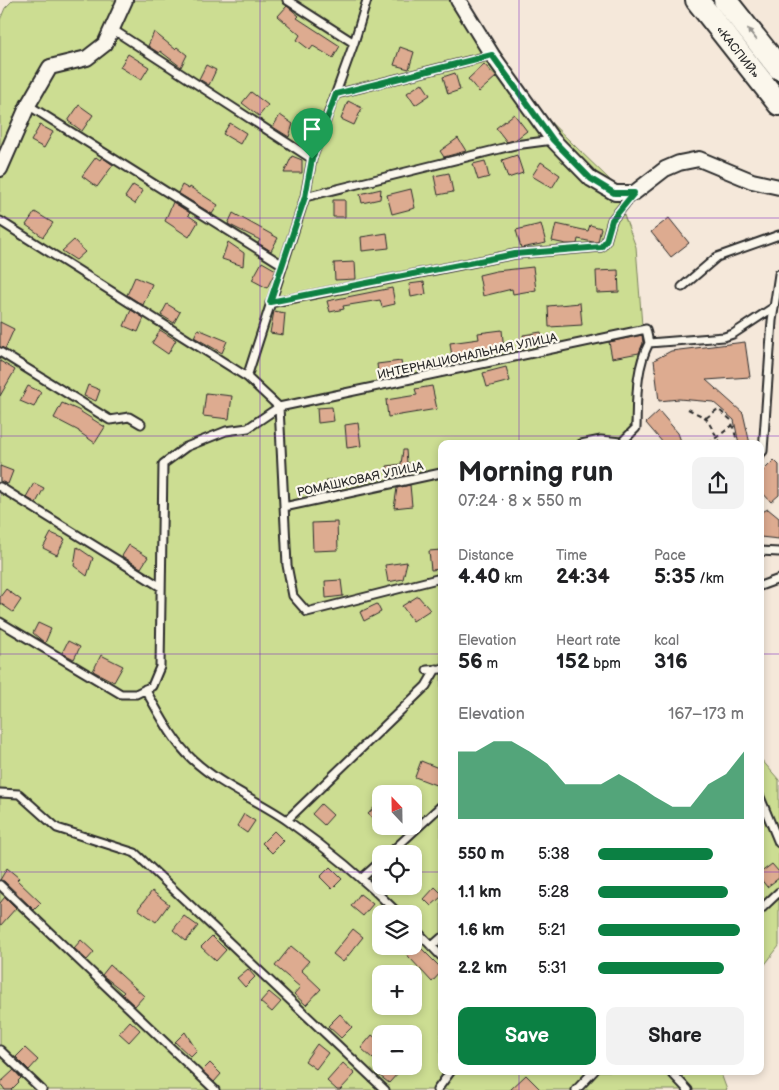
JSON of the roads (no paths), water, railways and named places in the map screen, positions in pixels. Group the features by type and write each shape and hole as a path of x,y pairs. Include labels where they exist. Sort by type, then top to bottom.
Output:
{"highway":[{"name":"«КАСПИЙ»","path":"698,0 779,104"},
{"name":"«КАСПИЙ»","path":"726,0 779,68"}],"street":[{"path":"0,169 28,105 50,67 87,58 105,44 125,0"},
{"path":"458,0 492,55 553,140 591,179 614,193 634,193 665,169 679,162 699,159 752,181 779,187"}],"lane":[{"path":"287,0 354,43"},
{"path":"246,377 305,197 312,159 354,43 367,0"},
{"path":"112,29 312,159"},
{"path":"336,94 492,55"},
{"path":"28,105 283,265"},
{"path":"305,197 515,145 553,140"},
{"path":"270,302 515,254 601,247 606,241 612,220 634,193"},
{"path":"0,221 246,377 280,408 287,564 292,596 307,612 438,579"},
{"path":"682,287 717,257 779,235"},
{"path":"764,440 774,307 779,274"},
{"path":"624,440 636,428 638,380 642,356 649,343 724,337 733,334 774,307"},
{"name":"ИНТЕРНАЦИОНАЛЬНАЯ УЛИЦА","path":"280,408 646,329 649,343"},
{"path":"0,352 110,420 128,417 141,424"},
{"path":"0,622 121,694 136,694 152,686 160,667 163,464 186,447 226,431 248,428 280,408"},
{"name":"РОМАШКОВАЯ УЛИЦА","path":"284,507 438,474"},
{"path":"0,487 161,587"},
{"path":"764,551 779,552"},
{"path":"764,585 779,579"},
{"path":"427,670 438,669"},
{"path":"287,820 426,686 438,670"},
{"path":"145,689 169,729 192,758 229,787 287,820 362,878 390,905"},
{"path":"0,793 19,794 57,828 135,853 385,1090"},
{"path":"764,806 779,843"},
{"path":"399,845 438,809"},
{"path":"362,878 372,869"},
{"path":"0,885 215,1090"},
{"path":"764,906 779,892"},
{"path":"422,936 438,953"},
{"path":"432,946 438,941"},
{"path":"0,1050 42,1090"},
{"path":"436,1090 448,1075"},
{"path":"576,1090 590,1075"},
{"path":"674,1075 688,1090"}]}
